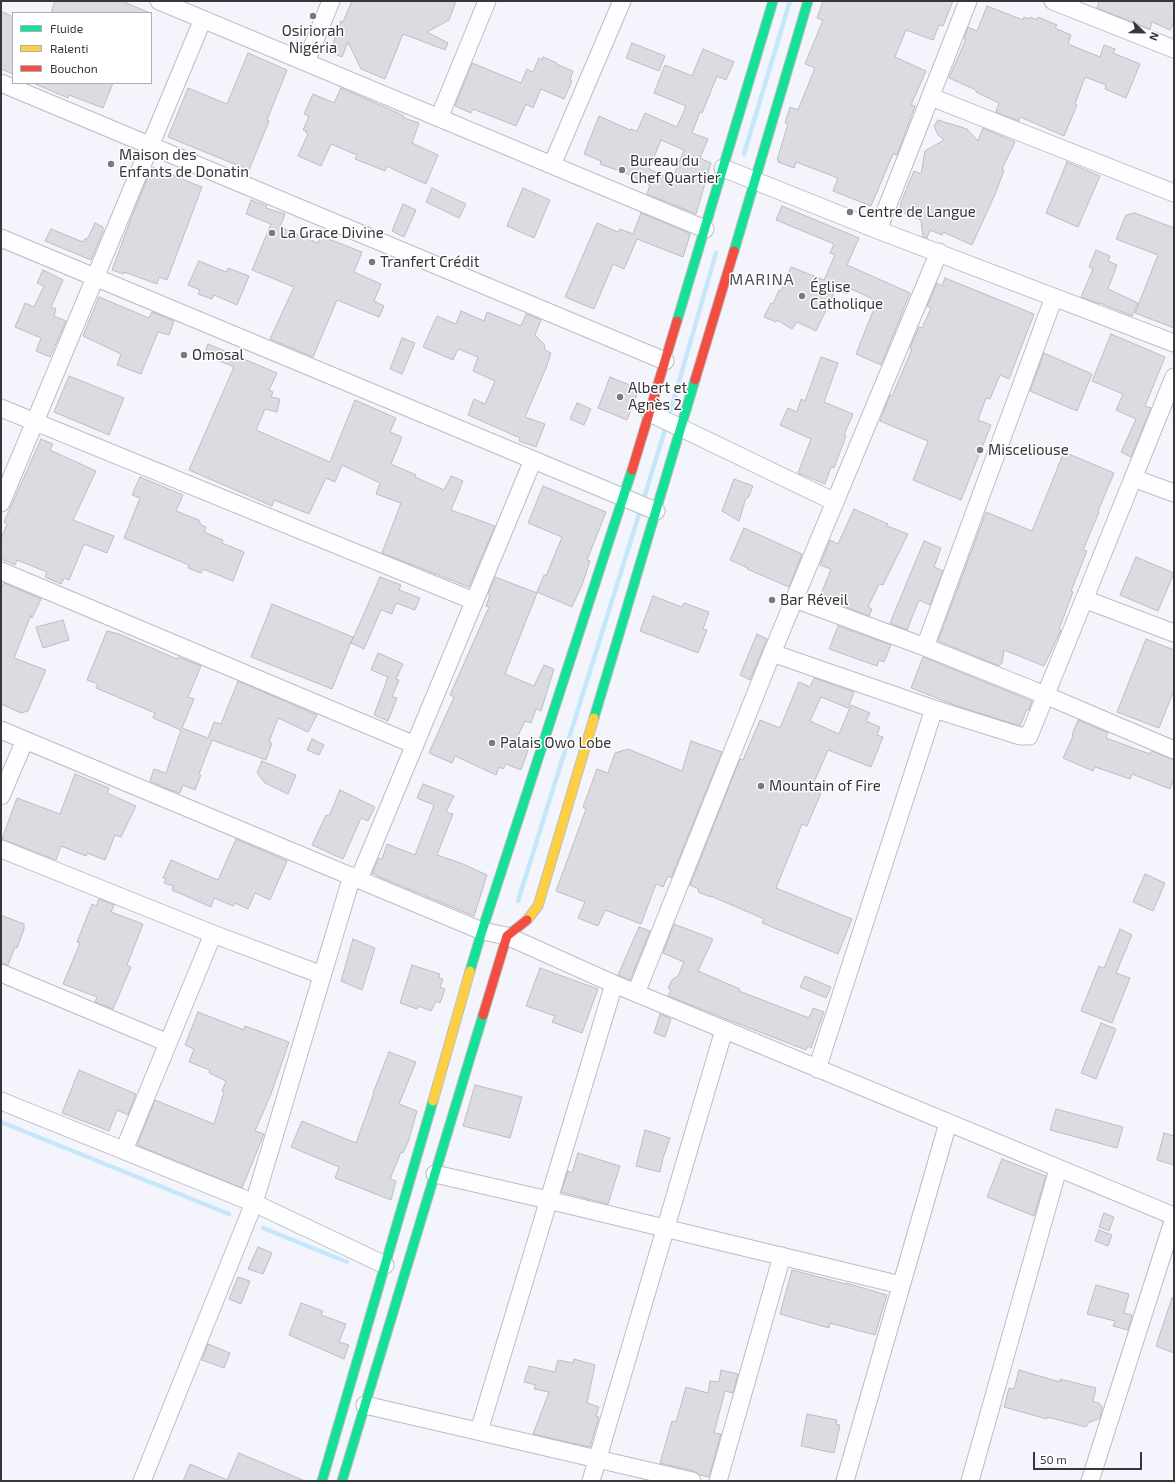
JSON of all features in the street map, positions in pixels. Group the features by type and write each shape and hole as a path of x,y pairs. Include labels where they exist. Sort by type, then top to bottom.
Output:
{"street":[{"path":"159,1 704,229"},
{"path":"306,62 331,1"},
{"path":"439,118 487,1"},
{"path":"552,165 622,1"},
{"path":"342,1481 365,1405 391,1275 482,931 624,497 773,1"},
{"path":"322,1481 391,1275 434,1174 507,936 526,924 538,906 808,1"},
{"path":"878,230 968,1"},
{"path":"1053,1 1174,49"},
{"path":"1,503 203,19"},
{"path":"1,83 665,361"},
{"path":"931,97 1174,193"},
{"path":"723,168 878,230 1174,342"},
{"path":"1,238 656,511"},
{"path":"636,993 772,653 939,252"},
{"path":"925,647 1054,297"},
{"path":"772,653 934,710 1020,736 1029,736 1174,377"},
{"path":"1,408 474,601"},
{"path":"650,412 835,502"},
{"path":"142,1481 254,1203 322,975 356,877 415,745 533,460"},
{"path":"1133,478 1174,493"},
{"path":"1,571 415,745"},
{"path":"795,599 925,647 1045,695 1174,750"},
{"path":"1084,600 1174,633"},
{"path":"817,1069 934,710"},
{"path":"1,730 356,877 482,931 507,936 614,984 1174,1217 1090,1481"},
{"path":"1,796 25,740"},
{"path":"1,849 214,934 322,975"},
{"path":"124,1150 214,934"},
{"path":"1,973 168,1043"},
{"path":"479,1431 614,984"},
{"path":"591,1481 724,1030"},
{"path":"1,1101 254,1203 391,1275"},
{"path":"845,1481 948,1123"},
{"path":"970,1481 1058,1169"},
{"path":"434,1174 901,1285"},
{"path":"718,1481 782,1256"},
{"path":"365,1405 692,1481"}],"building":[{"path":"55,1 122,1 148,12 51,12"},
{"path":"352,1 456,1 449,20 427,32 448,43 445,50 403,34 385,79 361,69 348,42 342,57 330,52 341,21 343,22"},
{"path":"823,1 953,1 943,26 939,25 933,40 906,30 895,57 926,71 911,105 915,106 897,155 893,154 871,206 833,191 838,178 796,162 794,168 778,162 779,160 777,160 788,124 785,123 790,107 798,110 815,68 805,64 823,20 817,18"},
{"path":"1099,1 1174,1 1174,22 1170,30 1152,22 1150,29 1097,8"},
{"path":"987,6 1023,20 1024,17 1029,19 1030,17 1037,20 1038,17 1057,25 1055,28 1071,35 1068,44 1100,57 1104,45 1115,49 1113,53 1140,64 1126,98 1105,89 1106,85 1085,77 1075,104 1077,105 1064,136 1020,117 1019,121 996,112 999,103 976,92 976,90 949,78 966,39 964,38 968,27 977,31"},
{"path":"1,11 12,16 12,74 1,69"},
{"path":"632,43 665,56 659,71 626,58"},
{"path":"703,49 734,62 726,80 717,76 692,133 708,139 700,158 711,163 696,214 647,194 650,185 625,173 600,164 601,161 584,154 599,116 630,130 637,131 645,113 677,127 686,106 654,93 665,65 692,76","holes":["661,140 684,150 672,180 649,169"]},
{"path":"248,53 287,70 267,120 269,121 249,170 168,137 188,88 227,104"},
{"path":"543,57 573,71 570,80 572,81 564,99 541,89 533,108 526,104 516,126 473,109 471,113 455,106 472,63 521,83 527,69 533,72 539,58 542,60"},
{"path":"35,84 113,84 103,108 69,95 68,98"},
{"path":"341,88 396,112 404,116 404,118 419,123 412,143 438,155 426,184 387,166 385,171 355,159 357,155 331,144 321,166 298,156 308,134 306,133 307,131 303,130 309,116 304,114 313,94 334,103"},
{"path":"938,120 967,129 978,141 983,128 1015,142 1002,169 1004,170 996,192 972,245 943,232 942,235 930,230 927,238 923,237 921,220 906,215 900,207 914,171 921,174 925,151 944,140 938,135 934,126"},
{"path":"1067,162 1100,176 1078,227 1046,213"},
{"path":"152,167 202,187 167,280 159,277 157,284 124,272 124,274 112,270"},
{"path":"432,188 466,204 459,218 426,202"},
{"path":"523,188 550,200 534,238 507,226"},
{"path":"251,200 267,206 266,208 285,214 280,227 318,243 321,236 362,252 354,272 381,284 374,301 384,306 379,317 337,300 313,357 270,339 294,287 252,270 271,224 246,214"},
{"path":"403,204 416,210 404,237 392,231"},
{"path":"782,206 859,238 847,265 910,293 881,365 856,354 877,301 849,288 847,294 836,289 816,331 797,322 792,329 777,320 776,322 764,317 771,303 773,304 779,290 781,291 791,267 824,280 835,255 830,253 834,244 776,220"},
{"path":"641,213 689,233 690,235 683,257 637,239 624,269 613,264 594,309 565,297 597,223 618,232 620,229 633,234"},
{"path":"1135,213 1174,228 1174,328 1135,313 1158,255 1116,239 1126,215"},
{"path":"95,223 103,227 103,231 91,260 45,241 51,229 83,242 88,238"},
{"path":"1096,250 1110,256 1108,261 1117,265 1108,289 1138,303 1132,316 1081,297 1093,269 1089,267"},
{"path":"199,261 226,272 228,268 249,276 237,305 214,295 212,299 198,294 200,290 188,285"},
{"path":"43,270 63,280 51,307 56,309 54,316 66,321 50,357 36,351 41,338 15,327 25,303 34,307 44,286 37,283"},
{"path":"945,278 1034,314 1009,379 1000,375 990,399 986,398 978,420 991,425 961,500 913,480 928,441 880,421 890,395 892,396 912,349 910,348 919,327 922,328 931,308 927,306 937,283 942,286"},
{"path":"99,297 149,318 152,312 174,321 169,335 158,332 141,374 117,365 121,354 83,336"},
{"path":"461,311 484,321 487,312 521,326 526,314 541,320 535,335 544,344 545,350 551,353 525,417 545,424 536,447 519,441 520,438 468,415 474,399 485,404 495,381 473,371 478,357 458,349 453,360 423,347 437,316 456,324"},
{"path":"1111,334 1165,357 1145,406 1151,408 1131,457 1121,452 1136,419 1116,410 1123,394 1092,381"},
{"path":"402,338 415,343 402,374 390,369"},
{"path":"208,344 277,373 269,390 273,392 271,397 280,399 277,412 265,409 256,430 330,462 355,400 396,418 390,432 402,437 391,464 444,490 451,476 463,481 451,510 495,526 469,587 382,553 401,503 376,494 380,483 342,465 335,482 326,478 309,514 274,500 272,506 189,470 234,367 204,355"},
{"path":"1044,353 1092,374 1077,411 1030,391"},
{"path":"821,357 838,363 824,402 853,414 844,435 846,436 834,468 831,467 825,484 798,473 811,439 780,425 788,408 797,412 801,399 805,401"},
{"path":"69,376 124,398 109,435 54,412"},
{"path":"610,377 639,389 627,420 598,408"},
{"path":"577,403 591,409 584,425 570,419"},
{"path":"41,439 53,444 50,450 96,471 73,520 114,536 107,553 84,544 69,580 64,578 61,584 45,577 47,572 17,560 15,565 1,559 1,539 7,524 4,522"},
{"path":"1064,452 1114,473 1083,550 1087,551 1071,591 1073,592 1059,629 1061,630 1044,666 1004,650 1002,663 999,666 938,641 986,512 1032,531"},
{"path":"140,477 183,495 176,511 199,520 201,525 206,527 204,532 223,540 222,543 244,552 233,581 203,569 201,573 188,568 189,565 124,538 140,498 132,495"},
{"path":"734,479 753,486 748,498 746,498 739,521 722,511"},
{"path":"543,486 606,512 587,560 590,561 582,585 572,607 537,592 544,575 546,576 562,537 528,523"},
{"path":"854,509 888,524 887,526 908,534 883,585 879,584 868,607 872,609 869,616 846,607 846,605 821,594 831,569 820,565 830,540 838,544"},
{"path":"744,528 802,554 789,587 730,560"},
{"path":"924,541 941,548 934,567 943,571 930,605 919,600 907,630 890,623"},
{"path":"1136,557 1174,573 1158,611 1120,595"},
{"path":"380,577 401,585 399,590 420,598 415,610 396,603 392,614 381,610 364,649 351,643"},
{"path":"495,577 537,593 505,674 534,686 544,665 554,669 541,711 536,709 531,723 525,721 514,744 528,750 521,770 506,764 503,769 499,767 496,775 455,756 452,763 429,753 454,697 450,695 489,607 486,606 490,595 488,594"},
{"path":"4,583 41,599 32,618 31,615 14,658 46,670 28,711 21,713 1,704 1,589"},
{"path":"653,596 682,607 684,603 709,612 703,629 707,630 698,653 640,631"},
{"path":"272,604 353,637 332,689 251,657"},
{"path":"63,620 69,640 43,648 36,627"},
{"path":"838,626 891,645 884,662 879,660 877,666 829,649"},
{"path":"107,631 119,634 177,659 178,657 201,666 188,697 194,699 182,728 208,738 214,722 221,724 238,681 317,715 308,732 278,718 269,742 272,743 266,760 212,740 199,774 201,775 195,790 183,785 180,793 170,790 150,781 154,769 166,773 181,730 153,718 155,713 96,688 98,684 87,680"},
{"path":"757,634 767,639 750,680 740,675"},
{"path":"1146,639 1174,650 1174,690 1159,728 1117,712"},
{"path":"378,653 403,664 396,679 399,680 392,697 397,698 388,721 374,715 388,677 371,670"},
{"path":"923,657 1032,701 1020,726 957,706 911,688"},
{"path":"814,678 854,692 848,708 821,697 810,721 839,734 851,705 870,713 866,721 880,727 877,735 883,737 871,767 828,750 811,789 821,793 807,826 802,824 776,888 852,919 838,954 762,923 764,919 711,896 698,892 699,889 690,885 740,759 743,760 760,720 780,728 799,682 810,687"},
{"path":"1078,720 1108,733 1106,738 1150,754 1152,751 1174,760 1174,780 1170,789 1132,774 1130,779 1095,767 1093,771 1063,758 1073,736 1072,735"},
{"path":"312,739 324,745 319,755 307,750"},
{"path":"691,741 722,752 671,878 668,876 663,887 656,884 641,924 605,910 598,926 578,918 585,902 556,891 586,809 583,807 597,769 608,773 615,753 628,749 682,771"},
{"path":"262,761 296,775 288,794 265,783 257,773"},
{"path":"75,774 109,788 107,793 136,806 121,837 115,835 105,860 87,853 86,856 61,846 56,860 2,839 17,798 60,814"},
{"path":"423,784 454,796 446,812 453,814 437,855 463,864 487,875 474,916 372,873 379,858 382,859 387,844 415,855 434,805 417,798"},
{"path":"340,790 375,807 368,821 361,818 343,859 312,845 326,815 329,816"},
{"path":"236,839 287,861 270,900 255,893 248,909 235,903 233,906 214,898 211,907 172,890 173,886 164,883 166,879 163,878 171,860 218,880"},
{"path":"1145,874 1165,883 1153,911 1133,902"},
{"path":"99,899 114,905 111,912 143,924 127,965 131,967 113,1009 95,1002 97,997 63,984 80,943 77,942 92,904 96,906"},
{"path":"1,915 24,924 24,929 17,948 15,947 8,965 1,963"},
{"path":"674,924 713,939 698,971 740,989 739,991 809,1018 813,1008 824,1012 811,1048 808,1046 806,1050 668,996 671,990 668,988 672,980 678,976 684,962 663,953"},
{"path":"639,927 650,931 630,980 618,975"},
{"path":"1120,929 1132,935 1116,973 1130,978 1112,1023 1081,1011 1099,966 1104,968"},
{"path":"353,939 375,948 362,990 341,981"},
{"path":"412,965 440,974 439,978 443,979 440,987 445,989 440,1003 436,1001 431,1011 418,1006 417,1009 400,1003"},
{"path":"540,968 598,989 582,1033 552,1022 555,1016 526,1006"},
{"path":"805,976 831,987 826,998 800,987"},
{"path":"198,1012 244,1030 245,1026 289,1042 271,1094 255,1131 264,1134 242,1188 137,1145 155,1100 214,1124 226,1081 209,1073 210,1070 189,1062 194,1049 185,1045"},
{"path":"660,1014 671,1019 665,1037 654,1033"},
{"path":"1101,1023 1116,1029 1096,1079 1081,1073"},
{"path":"389,1052 416,1062 399,1104 417,1111 408,1142 403,1153 401,1152 390,1179 396,1181 391,1200 335,1178 339,1167 291,1147 302,1121 356,1143"},
{"path":"79,1070 136,1094 128,1115 117,1110 109,1131 62,1113"},
{"path":"475,1085 522,1097 510,1138 463,1126"},
{"path":"1056,1109 1123,1127 1117,1148 1050,1130"},
{"path":"645,1130 670,1138 660,1172 636,1166"},
{"path":"1164,1133 1174,1136 1174,1165 1157,1160"},
{"path":"578,1153 620,1166 608,1204 561,1192 568,1171 572,1173"},
{"path":"1002,1159 1046,1176 1034,1216 987,1197"},
{"path":"1104,1213 1114,1217 1109,1231 1099,1227"},
{"path":"1099,1230 1112,1235 1108,1246 1095,1241"},
{"path":"258,1247 272,1253 263,1274 248,1269"},
{"path":"792,1270 887,1295 875,1335 830,1323 829,1328 780,1314"},
{"path":"238,1277 250,1281 241,1304 229,1299"},
{"path":"1096,1285 1129,1294 1124,1313 1132,1315 1128,1330 1113,1326 1115,1321 1087,1314"},
{"path":"1172,1298 1174,1299 1174,1353 1156,1346"},
{"path":"301,1303 323,1311 321,1315 346,1324 339,1342 349,1345 344,1359 289,1335"},
{"path":"208,1344 230,1353 224,1368 202,1360"},
{"path":"574,1359 595,1365 587,1403 599,1407 596,1416 599,1417 590,1447 533,1434 549,1392 534,1389 536,1385 524,1382 529,1366 555,1372 558,1360 573,1363"},
{"path":"721,1370 738,1374 733,1393 725,1391 714,1433 721,1434 709,1477 700,1475 694,1471 660,1463 672,1421 676,1422 686,1387 708,1393 710,1381 719,1382"},
{"path":"1019,1370 1060,1382 1060,1379 1096,1388 1093,1401 1100,1404 1102,1407 1100,1418 1088,1423 1086,1427 1047,1417 1047,1419 1004,1407 1009,1388 1014,1389"},
{"path":"807,1414 837,1420 836,1424 840,1425 834,1453 801,1446"},
{"path":"239,1453 305,1481 183,1481 190,1464 227,1480"}],"waterway":[{"path":"744,154 790,1"},
{"path":"643,501 716,253"},
{"path":"518,901 641,508"},
{"path":"1,1122 229,1214"},
{"path":"263,1228 347,1262"}],"traffic: fast":[{"path":"677,321 773,1"},
{"path":"734,251 808,1"},
{"path":"594,718 695,380"},
{"path":"470,971 632,470"},
{"path":"342,1481 483,1015"},
{"path":"322,1481 433,1101"}],"traffic: slow":[{"path":"527,920 538,906 594,718"},
{"path":"433,1101 470,971"}],"traffic: jam":[{"path":"695,380 734,251"},
{"path":"632,470 677,321"},
{"path":"483,1015 507,936 527,920"}],"place":[{"name":"Osiriorah Nigéria","path":"313,16"},
{"name":"Maison des Enfants de Donatin","path":"111,164"},
{"name":"Bureau du Chef Quartier","path":"622,170"},
{"name":"Centre de Langue","path":"850,212"},
{"name":"La Grace Divine","path":"272,233"},
{"name":"Tranfert Crédit","path":"372,262"},
{"name":"Église Catholique","path":"802,296"},
{"name":"Omosal","path":"184,355"},
{"name":"Albert et Agnès 2","path":"620,397"},
{"name":"Misceliouse","path":"980,450"},
{"name":"Bar Réveil","path":"772,600"},
{"name":"Palais Owo Lobe","path":"492,743"},
{"name":"Mountain of Fire","path":"761,786"}],"district":[{"name":"MARINA","path":"762,280"}]}
